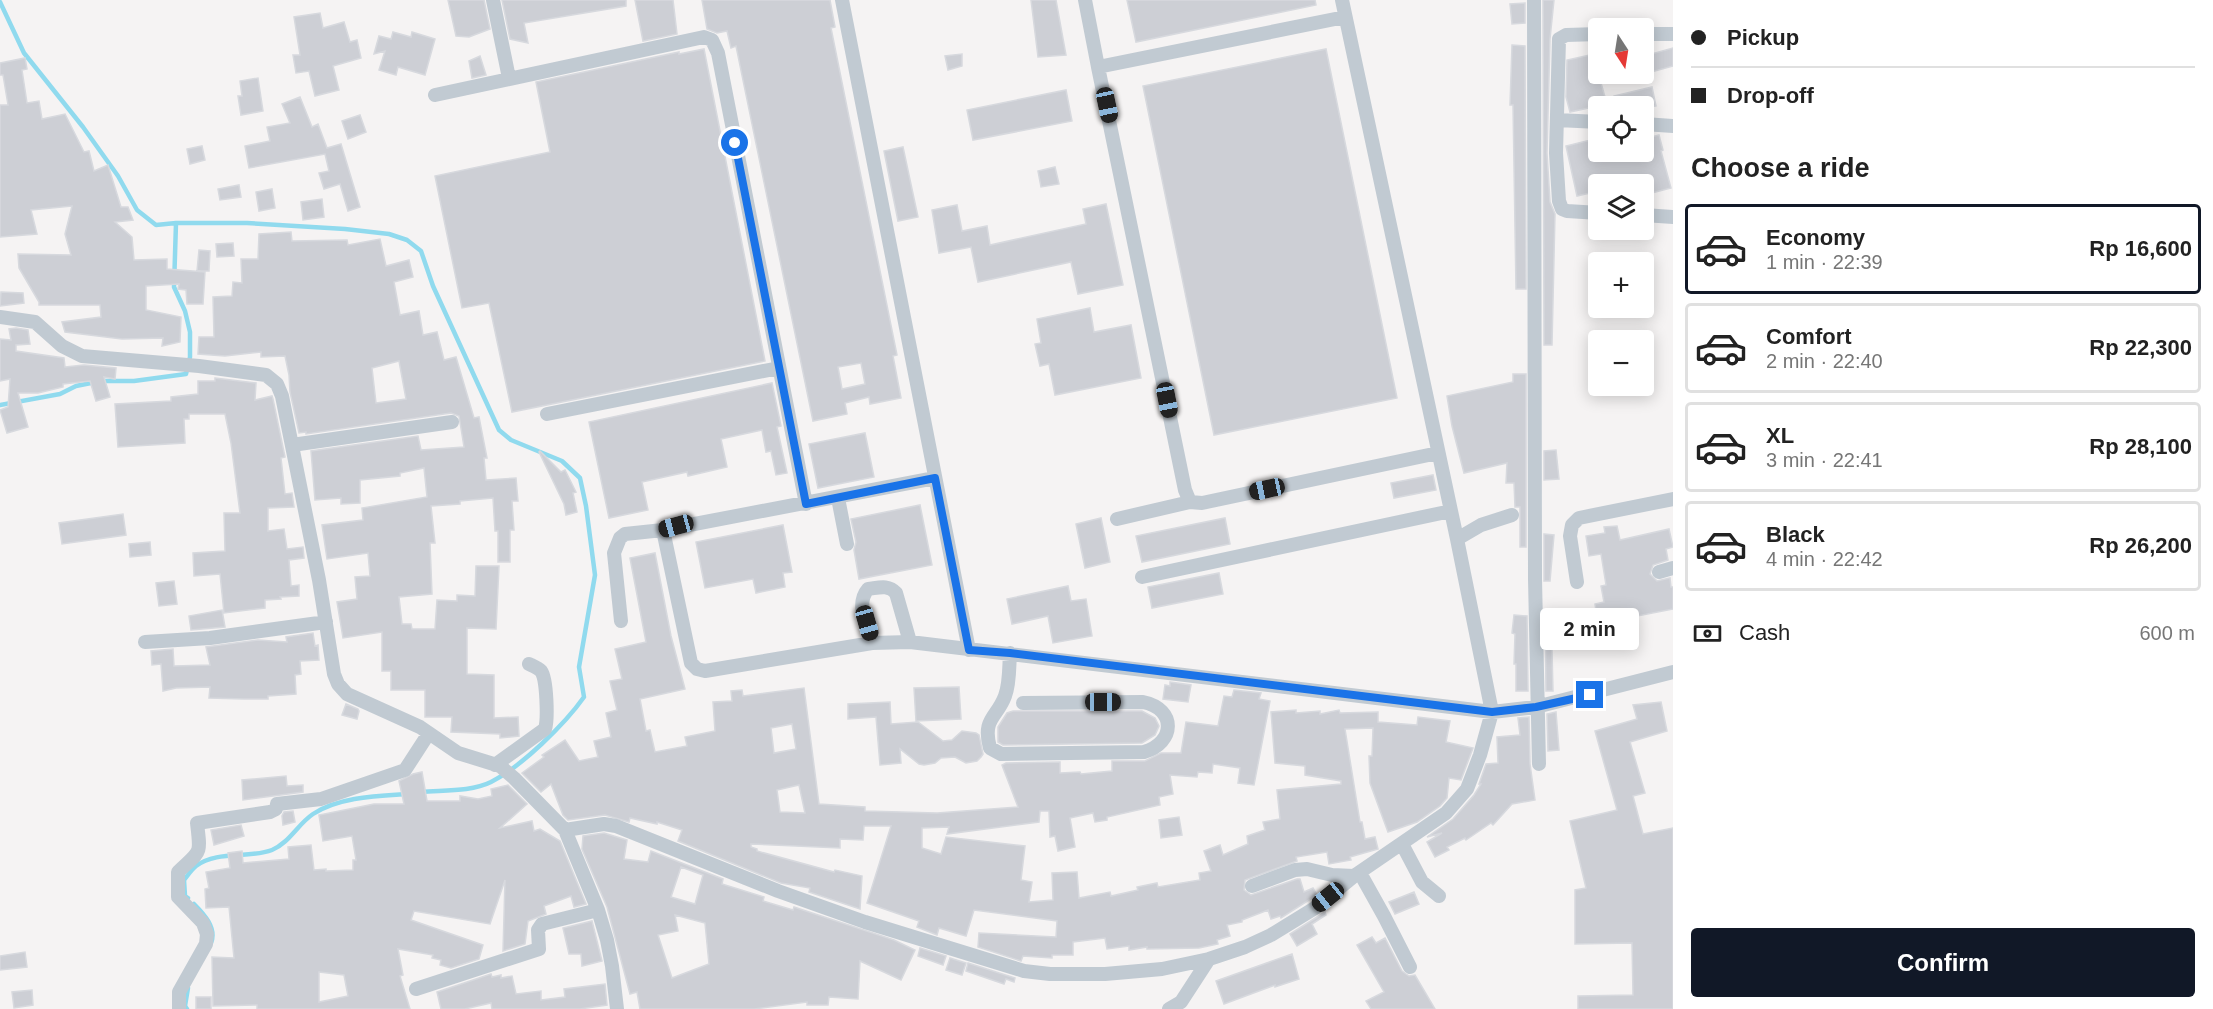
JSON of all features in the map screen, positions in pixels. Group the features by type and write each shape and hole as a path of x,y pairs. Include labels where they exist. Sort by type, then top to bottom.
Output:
{"street":[{"path":"494,0 509,78"},
{"path":"842,0 969,650"},
{"path":"1085,0 1185,490 1190,502"},
{"path":"566,830 604,824 615,826 789,895 865,922 1024,971 1050,974 1105,974 1162,969 1209,959 1245,947 1315,908 1357,874 1446,813 1467,789 1480,755 1492,712 1342,0"},
{"path":"1534,0 1536,707 1539,764"},
{"path":"1098,67 1345,17"},
{"path":"1588,34 1566,34 1559,39 1557,120 1560,205 1567,211 1588,212"},
{"path":"1654,34 1673,34"},
{"path":"435,95 704,37 712,40 718,52 806,504"},
{"path":"1557,120 1588,121"},
{"path":"1654,125 1673,126"},
{"path":"1654,216 1673,217"},
{"path":"0,317 35,322 62,346 82,356 177,363 266,375 278,384 292,445 334,674 338,684 347,694 420,727 458,753 498,766 514,778 566,830 598,910 612,966 617,1009"},
{"path":"547,414 779,368"},
{"path":"292,445 452,422"},
{"path":"1117,519 1190,502 1203,503 1438,453"},
{"path":"621,621 614,553 620,538 625,534 663,530 935,478"},
{"path":"838,498 847,544"},
{"path":"1577,582 1570,536 1572,525 1579,518 1673,499"},
{"path":"1142,577 1450,511"},
{"path":"1457,539 1481,525 1512,515"},
{"path":"663,530 688,655 691,663 697,669 705,671 872,643 910,642 1492,712 1536,707 1673,672"},
{"path":"1659,572 1673,568"},
{"path":"872,643 861,603 863,595 868,590 886,587 896,593 910,642"},
{"path":"144,642 210,638 326,622"},
{"path":"1010,653 1005,696 990,720 987,733 990,748 995,752 1001,754 1144,752 1163,742 1167,729 1168,720 1164,711 1149,703 1023,703"},
{"path":"498,766 545,729 547,721 544,677 540,670 529,664"},
{"path":"179,1009 179,992 202,951 207,934 202,923 178,897 176,886 178,872 197,856 200,850 197,823 270,812 276,809 278,804 321,799 405,770 429,733"},
{"path":"1402,844 1422,882 1439,896"},
{"path":"1252,886 1295,870 1307,869 1332,875 1357,874"},
{"path":"1357,874 1384,916 1410,967"},
{"path":"416,989 538,949 538,930 542,924 598,910"},
{"path":"1169,1009 1181,1002 1209,959"}],"building":[{"path":"448,0 484,0 490,29 469,37 456,36"},
{"path":"502,0 626,0 626,6 524,23 528,43 510,39"},
{"path":"635,0 673,0 677,34 643,41"},
{"path":"702,0 830,0 835,27 831,28 897,355 893,356 901,398 870,404 869,397 845,403 847,414 813,421 736,46 731,48 727,31 717,33 707,29","holes":["861,363 865,384 842,389 838,367"]},
{"path":"1031,0 1056,0 1066,55 1038,57"},
{"path":"1127,0 1315,0 1316,5 1136,42"},
{"path":"1543,0 1554,0 1550,39 1547,153 1550,202 1555,214 1552,345 1544,345"},
{"path":"1525,3 1525,23 1512,24 1510,4"},
{"path":"320,13 323,28 344,22 350,42 357,40 361,58 333,66 339,90 315,96 309,71 296,73 293,55 300,55 294,17"},
{"path":"393,32 411,37 412,32 435,39 425,75 398,67 396,75 379,70 385,51 374,54 379,36 391,39"},
{"path":"1512,45 1525,46 1526,289 1516,289 1513,105 1510,105"},
{"path":"1673,48 1673,66 1654,71 1654,53"},
{"path":"704,49 765,361 512,412 489,303 462,308 435,176 550,152 536,82 679,52 679,54"},
{"path":"1326,49 1397,398 1214,435 1143,86"},
{"path":"962,54 962,66 948,70 945,56"},
{"path":"1588,55 1588,84 1601,84 1605,96 1588,96 1588,108 1570,112 1566,97 1567,60"},
{"path":"480,56 486,75 472,78 469,61"},
{"path":"25,58 27,69 22,70 27,103 39,101 42,119 65,114 84,152 89,151 94,171 108,165 121,207 128,207 133,220 115,222 132,237 134,260 167,259 167,269 205,272 203,304 187,304 186,290 178,289 179,284 146,286 146,310 181,317 180,342 162,346 163,338 122,339 65,332 62,322 101,317 100,305 39,305 19,268 18,254 71,255 65,234 72,206 31,210 37,234 0,237 0,105 8,105 3,75 0,75 0,63"},
{"path":"258,78 263,111 241,115 238,96 242,96 240,81"},
{"path":"1652,87 1654,96 1614,96"},
{"path":"1066,90 1072,121 973,140 967,110"},
{"path":"300,97 312,127 318,124 327,148 341,144 360,207 348,211 340,184 324,189 319,173 329,171 325,154 249,168 245,146 270,141 267,127 290,123 282,104"},
{"path":"360,115 366,132 348,139 342,121"},
{"path":"1659,135 1671,188 1654,192 1654,174 1588,174 1588,194 1577,196 1566,146 1588,141 1588,162 1654,162 1654,136"},
{"path":"202,146 205,160 190,164 187,149"},
{"path":"903,147 918,217 898,221 884,151"},
{"path":"1055,167 1059,184 1041,187 1038,171"},
{"path":"239,185 241,197 220,200 218,189"},
{"path":"272,189 275,208 259,211 256,192"},
{"path":"322,199 324,217 303,220 301,202"},
{"path":"1106,204 1123,285 1078,294 1071,262 978,282 971,247 939,253 932,210 957,205 962,231 987,226 990,245 1086,224 1083,209"},
{"path":"291,232 292,241 347,240 348,245 380,239 386,266 409,260 413,277 394,282 400,315 419,311 423,335 437,332 444,360 456,357 474,418 479,417 487,458 484,458 486,480 516,478 518,501 512,501 514,530 510,530 510,562 498,562 498,531 495,531 493,498 431,506 435,543 430,543 432,594 399,597 402,624 411,624 412,629 435,629 437,600 457,601 457,595 475,596 476,566 499,566 496,629 467,628 467,674 494,675 494,718 518,717 519,736 500,738 500,734 451,732 452,717 425,717 425,690 391,690 391,671 382,671 382,632 343,638 337,602 357,599 355,577 370,576 368,553 327,559 322,525 363,520 362,508 427,497 424,468 400,473 400,476 360,480 360,503 341,504 341,498 315,500 311,451 418,436 421,450 464,447 459,416 451,413 306,434 306,432 299,433 285,356 261,357 261,352 225,356 198,354 199,337 214,337 213,297 232,296 233,282 242,283 241,259 258,259 259,234","holes":["399,361 406,399 376,403 372,368"]},
{"path":"233,243 234,256 217,257 216,244"},
{"path":"199,250 210,251 209,271 197,271"},
{"path":"1,292 23,293 24,303 0,306"},
{"path":"1090,308 1094,332 1131,325 1141,378 1055,395 1049,364 1040,366 1035,344 1041,343 1037,319"},
{"path":"9,329 28,330 30,344 16,345 16,351 64,358 65,367 84,365 116,368 115,379 104,377 110,397 96,401 90,381 63,384 63,387 38,393 18,393 28,427 7,433 0,410 8,407 10,379 0,381 0,339 11,340"},
{"path":"1513,374 1526,374 1526,547 1520,547 1520,507 1515,507 1514,483 1506,483 1507,463 1464,473 1447,396 1513,382"},
{"path":"215,378 256,383 255,400 272,396 273,399 285,457 281,458 285,494 292,493 294,507 268,508 268,531 284,529 287,549 303,547 304,558 289,560 291,586 299,585 299,596 265,600 265,608 224,613 220,574 194,576 193,553 225,551 224,513 240,513 225,414 189,414 189,419 184,419 185,443 118,447 115,404 171,401 171,397 198,394 198,381 215,381"},
{"path":"772,383 781,426 777,427 787,473 776,475 771,451 766,452 762,430 721,439 727,467 688,476 687,472 642,482 648,510 609,518 589,422"},
{"path":"865,433 874,477 818,488 809,444"},
{"path":"1556,450 1559,479 1544,480 1544,451"},
{"path":"540,451 561,472 565,470 576,492 573,493 577,512 566,515 564,504"},
{"path":"1433,475 1436,490 1394,498 1391,483"},
{"path":"920,505 932,565 859,579 854,550 856,542 851,519"},
{"path":"123,514 126,535 62,544 59,523"},
{"path":"1101,518 1110,562 1085,568 1076,524"},
{"path":"1225,518 1230,544 1142,562 1136,536"},
{"path":"783,525 792,572 783,573 785,587 756,593 753,579 705,588 696,542"},
{"path":"1617,526 1620,540 1669,529 1673,547 1666,549 1668,560 1653,565 1650,574 1657,581 1670,578 1671,587 1673,587 1673,609 1598,626 1595,604 1604,602 1601,586 1606,585 1601,554 1589,556 1586,536 1605,533 1604,527"},
{"path":"1544,534 1554,535 1550,581 1544,581"},
{"path":"150,542 151,555 130,557 129,544"},
{"path":"655,553 671,636 685,689 640,699 646,731 650,730 655,752 687,746 685,737 715,731 713,702 732,701 731,691 742,690 743,696 804,688 819,804 865,807 865,811 937,813 1018,807 1002,765 1006,763 1060,762 1060,773 1080,772 1081,774 1112,771 1112,761 1145,761 1161,753 1181,753 1186,722 1218,726 1224,696 1232,697 1234,690 1261,693 1259,699 1270,701 1254,785 1238,783 1240,768 1213,764 1212,773 1198,772 1197,777 1170,775 1173,794 1159,797 1160,805 1107,817 1107,820 1095,822 1093,813 1070,818 1075,847 1058,851 1055,836 1050,837 1049,811 1040,811 1039,822 947,834 949,827 922,828 922,848 941,854 946,837 1025,846 1021,880 1032,882 1029,902 1053,900 1052,873 1077,872 1079,898 1110,892 1111,896 1157,883 1158,887 1200,880 1199,873 1211,871 1204,851 1220,845 1223,855 1248,844 1247,836 1265,830 1263,822 1280,819 1277,790 1341,784 1341,781 1305,775 1305,766 1275,763 1271,712 1296,710 1296,713 1320,711 1320,714 1339,710 1340,713 1378,712 1378,722 1417,725 1418,717 1450,721 1446,742 1473,748 1461,780 1449,778 1447,798 1440,806 1417,822 1388,832 1370,783 1369,756 1372,756 1373,728 1345,729 1360,822 1362,822 1365,839 1375,837 1378,849 1350,857 1351,860 1329,864 1327,852 1296,857 1297,861 1245,880 1244,890 1251,895 1297,879 1300,879 1304,892 1313,888 1317,895 1281,918 1280,916 1271,919 1268,910 1242,920 1242,922 1227,925 1230,936 1217,940 1218,944 1199,948 1147,949 1147,947 1129,950 1129,946 1107,949 1105,938 1073,942 1073,955 1052,955 1052,958 1023,956 1021,961 978,947 979,933 1056,937 1057,921 974,910 966,936 939,928 937,935 917,927 919,921 867,903 891,826 864,826 863,840 840,839 840,848 751,844 751,847 757,851 834,872 835,870 862,876 860,909 809,892 810,888 781,883 678,841 682,830 657,822 657,824 630,818 629,822 605,815 568,820 563,815 551,784 541,792 522,773 544,757 542,755 565,740 579,761 598,757 594,741 611,737 606,713 617,710 610,681 622,679 615,649 646,642 630,558","holes":["792,724 796,749 774,753 771,728","799,785 805,813 780,812 777,790"]},
{"path":"1219,573 1223,594 1152,608 1148,587"},
{"path":"174,581 177,604 159,606 156,583"},
{"path":"1068,586 1071,601 1086,599 1092,636 1053,643 1048,616 1012,624 1007,599"},
{"path":"222,610 225,627 191,630 189,616"},
{"path":"1551,611 1553,691 1546,691 1545,612"},
{"path":"1514,615 1527,616 1528,691 1516,691 1515,634 1512,633"},
{"path":"313,633 315,646 318,645 319,660 300,661 301,674 295,675 296,694 268,696 268,699 244,699 209,698 210,687 176,688 163,691 161,664 152,665 151,651 173,649 174,666 210,665 206,647 258,640 287,642 286,637"},
{"path":"1170,682 1191,685 1188,702 1163,699 1165,685 1170,686"},
{"path":"959,687 961,719 916,721 914,688"},
{"path":"890,702 891,724 918,722 943,741 952,740 962,731 976,733 979,735 983,754 977,761 966,763 955,757 941,758 935,763 924,765 919,764 900,749 901,763 880,765 876,717 848,719 848,704"},
{"path":"1661,702 1667,731 1630,742 1645,793 1633,796 1643,834 1673,828 1673,1009 1578,1009 1578,996 1633,995 1632,943 1575,944 1575,890 1586,888 1570,821 1617,810 1595,731 1637,719 1633,705"},
{"path":"346,704 358,709 357,719 342,715"},
{"path":"1013,711 1142,711 1155,718 1159,726 1155,735 1142,743 1003,745 998,742 998,727 1007,713"},
{"path":"1556,712 1559,750 1548,751 1547,714"},
{"path":"1529,717 1530,764 1535,800 1512,804 1493,825 1491,823 1466,840 1465,838 1447,847 1449,850 1435,857 1427,842 1442,833 1427,837 1453,819 1474,795 1481,784 1479,784 1486,764 1498,763 1497,737 1520,735 1518,718"},
{"path":"422,772 427,801 460,801 460,796 478,799 492,796 491,789 508,785 527,804 500,828 532,821 534,831 540,829 560,841 586,904 574,907 571,896 544,906 546,914 528,921 525,944 503,951 505,880 490,924 414,911 411,920 483,945 479,959 451,968 440,965 441,960 432,958 433,955 398,949 403,975 400,976 410,1009 257,1009 257,1005 213,1006 212,957 234,958 229,907 206,908 205,889 209,888 206,872 230,868 228,853 242,851 243,863 289,859 288,847 311,845 314,870 353,870 353,860 356,860 352,836 323,841 319,815 374,804 404,804 399,781","holes":["319,972 344,975 348,996 319,1002"]},
{"path":"286,776 287,786 303,785 303,792 243,800 242,780"},
{"path":"293,811 295,822 283,825 284,812"},
{"path":"1179,817 1182,835 1161,838 1159,820"},
{"path":"241,825 244,836 214,845 211,830"},
{"path":"604,833 627,840 624,859 648,862 651,851 723,879 722,884 764,897 763,901 793,910 794,907 894,940 915,950 901,980 860,961 858,999 829,997 828,1005 807,1005 807,1002 754,1009 640,1009 637,992 630,994 607,907 582,849 583,836","holes":["681,867 703,875 695,904 671,897","675,915 705,923 709,964 672,978 658,935 678,931"]},
{"path":"1414,892 1419,904 1395,914 1389,902"},
{"path":"1325,912 1326,915 1312,924 1317,934 1297,946 1290,934"},
{"path":"592,921 602,961 582,966 581,954 569,954 563,928"},
{"path":"1372,937 1376,943 1385,938 1402,971 1409,976 1415,975 1435,1009 1371,1009 1366,1001 1384,992 1357,945"},
{"path":"920,948 946,956 943,965 918,956"},
{"path":"25,952 27,967 0,970 0,956"},
{"path":"1292,954 1299,979 1275,987 1275,985 1224,1004 1216,981"},
{"path":"950,958 966,963 962,975 946,970"},
{"path":"968,963 1015,978 1014,982 1006,979 1004,984 966,971"},
{"path":"491,974 492,977 501,975 501,978 512,976 516,994 541,991 541,1000 565,997 564,989 605,984 607,1005 580,1009 492,1009 491,1003 465,1009 441,1009 437,992"},
{"path":"32,990 33,1005 14,1008 12,992"},
{"path":"196,997 211,997 211,1009 196,1009"}],"waterway":[{"path":"0,2 24,53 83,127 118,176 137,210 156,225 176,223"},
{"path":"0,405 60,394 76,386 101,381 134,381 186,374 190,357 190,332 185,311 174,287 176,223 247,223 389,234 407,240 421,251 433,286 499,430 511,440 562,461 580,478 595,575 579,667 584,697 576,708 529,756 491,782 466,789 421,792"},
{"path":"188,898 185,896 184,880 194,867 204,861 223,856 263,853 272,850 283,843 313,814 334,804 358,798 407,794"},
{"path":"194,904 211,927 211,943"},
{"path":"187,1009 185,1006 188,988"}],"route":[{"path":"735,143 806,504 935,478 969,650 1010,653 1492,712 1536,707 1590,695"}]}
